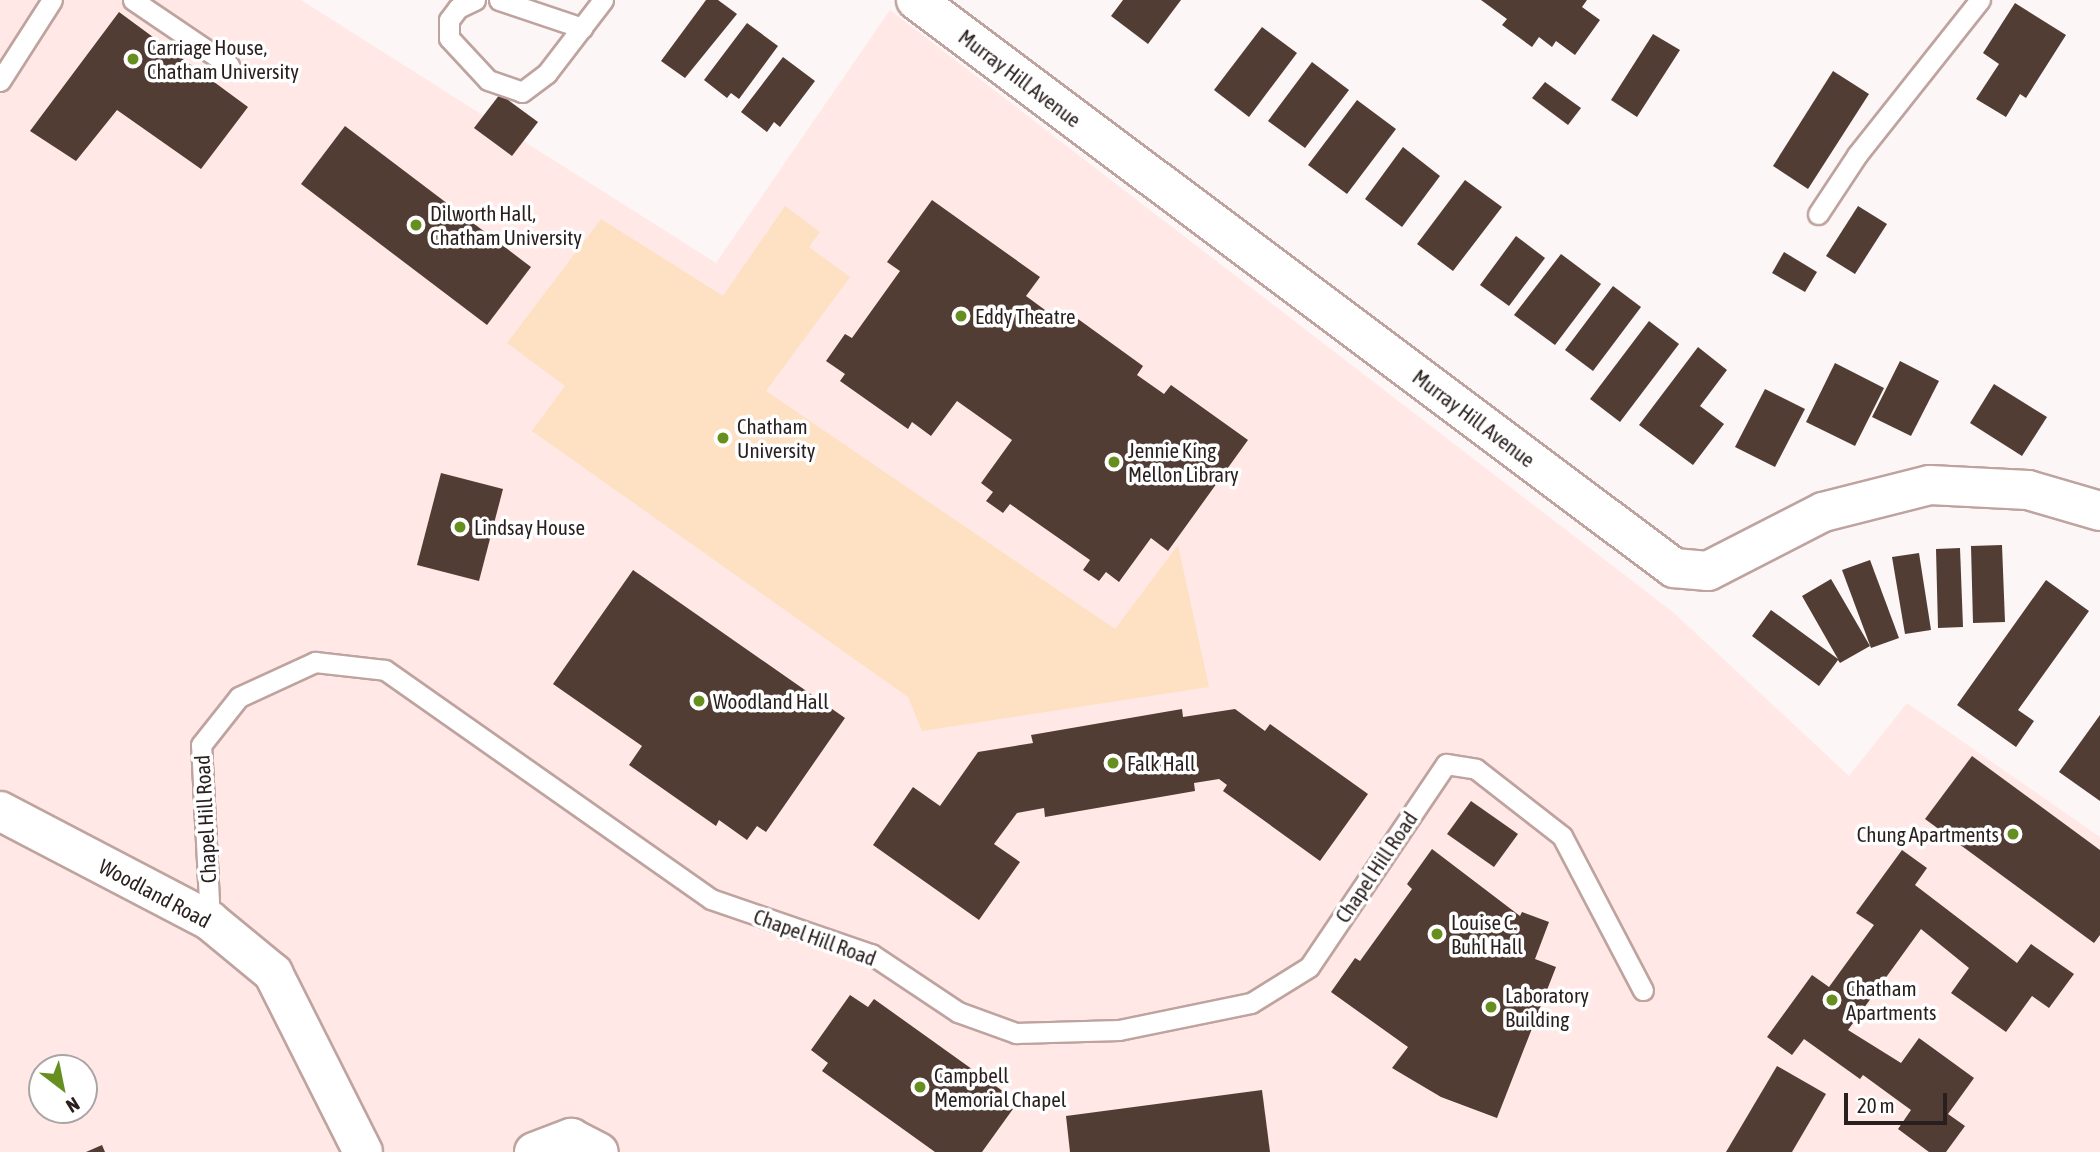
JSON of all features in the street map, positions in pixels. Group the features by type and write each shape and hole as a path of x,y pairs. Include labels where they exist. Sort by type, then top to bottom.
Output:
{"street":[{"name":"Murray Hill Avenue","path":"916,0 1674,568 1708,571 1823,512 1930,485 2028,490 2100,511"},
{"name":"Woodland Road","path":"0,811 210,921 273,973 363,1152"},
{"path":"534,1152 571,1138 599,1152"}],"lane":[{"path":"0,81 52,0"},
{"path":"133,0 229,65"},
{"path":"475,0 458,8 449,20 449,38 488,80 510,90 522,92 547,73 603,0"},
{"path":"499,0 582,28"},
{"path":"1818,214 1857,155 1980,0"},
{"name":"Chapel Hill Road","path":"210,921 201,745 239,697 315,663 385,670 710,899 871,954 958,1013 1016,1033 1119,1030 1251,1003 1309,967 1446,764 1476,769 1562,836 1592,899 1643,990"}],"shaded area":[{"name":"Chatham University","path":"0,0 301,0 716,263 890,10 1674,613 1849,776 1907,703 2100,837 2100,1152 0,1152"},
{"path":"785,206 820,232 809,247 850,277 766,391 1115,629 1178,545 1209,687 922,731 908,697 532,431 565,386 507,343 601,219 723,296"}],"building":[{"path":"706,0 718,0 737,14 685,78 661,61"},
{"path":"1123,0 1181,0 1148,44 1111,16"},
{"path":"1481,0 1587,0 1582,7 1600,20 1575,55 1556,41 1552,47 1539,37 1532,47 1502,25 1507,19"},
{"path":"2015,3 2066,35 2026,98 2020,94 2006,117 1976,99 1999,64 1983,53"},
{"name":"Carriage House, Chatham University","path":"119,12 248,107 201,169 117,110 76,161 30,131"},
{"path":"747,23 778,46 739,99 731,93 727,98 704,80"},
{"path":"1262,27 1297,53 1249,117 1214,90"},
{"path":"1653,34 1680,50 1637,117 1611,100"},
{"path":"783,57 815,81 780,127 774,122 767,132 741,112"},
{"path":"1312,62 1349,90 1305,148 1268,121"},
{"path":"1833,71 1869,94 1808,189 1773,166"},
{"path":"1545,82 1581,108 1568,125 1532,98"},
{"path":"500,94 538,122 512,156 474,128"},
{"path":"1357,100 1396,129 1347,194 1308,165"},
{"name":"Dilworth Hall, Chatham University","path":"345,126 531,267 487,325 301,184"},
{"path":"1403,147 1440,176 1402,227 1365,199"},
{"path":"1465,180 1502,207 1453,271 1417,244"},
{"path":"932,200 1040,277 1026,296 1060,321 1067,311 1143,366 1137,375 1164,394 1171,385 1248,440 1168,551 1151,538 1119,582 1106,572 1099,581 1083,570 1090,560 1010,504 1003,513 986,501 993,492 981,483 1012,440 957,401 931,436 912,422 908,429 840,381 845,374 826,361 845,334 852,338 900,271 887,262"},
{"path":"1858,206 1887,224 1855,274 1826,256"},
{"path":"1516,236 1545,258 1509,306 1480,285"},
{"path":"1784,252 1817,272 1805,292 1772,273"},
{"path":"1561,254 1601,284 1555,345 1514,315"},
{"path":"1613,286 1641,307 1593,371 1565,350"},
{"path":"1649,321 1679,344 1620,422 1590,399"},
{"path":"1698,347 1727,370 1700,406 1724,424 1693,465 1639,425"},
{"path":"1900,361 1939,381 1911,436 1872,417"},
{"path":"1835,363 1884,388 1855,446 1806,422"},
{"path":"1994,384 2047,417 2022,456 1970,423"},
{"path":"1765,389 1805,409 1775,467 1735,447"},
{"name":"Lindsay House","path":"441,473 503,489 479,581 417,565"},
{"path":"2002,545 2005,622 1973,623 1971,546"},
{"path":"1960,548 1963,627 1938,628 1936,549"},
{"path":"1919,553 1931,630 1905,634 1892,557"},
{"path":"1870,560 1899,638 1871,648 1842,570"},
{"name":"Woodland Hall","path":"633,570 845,718 766,832 757,826 747,840 719,820 716,826 629,765 642,746 553,684"},
{"path":"1831,579 1870,646 1840,663 1838,660 1819,686 1752,636 1771,610 1838,659 1802,596"},
{"path":"2046,580 2089,611 2018,710 2034,721 2016,747 1957,705"},
{"path":"1182,709 1183,717 1235,709 1265,731 1270,724 1368,794 1320,861 1223,791 1227,785 1219,779 1194,783 1195,791 1045,817 1044,808 1017,813 994,844 1020,862 979,920 873,845 913,787 940,806 978,752 1033,743 1031,735"},
{"path":"2100,715 2100,801 2059,772"},
{"name":"Chung Apartments","path":"1972,756 2100,850 2100,935 2094,943 1925,819"},
{"path":"1471,801 1518,834 1494,867 1447,834"},
{"path":"1432,849 1520,916 1522,912 1549,922 1535,959 1556,967 1497,1118 1441,1097 1392,1068 1408,1047 1331,992 1355,958 1360,961 1412,889 1407,884"},
{"name":"Chatham Apartments","path":"1902,850 1927,868 1915,885 2017,963 2031,944 2074,974 2049,1008 2032,996 2006,1032 1951,993 1969,968 1921,929 1848,1030 1901,1063 1919,1038 1974,1078 1948,1114 1965,1126 1946,1152 1929,1152 1898,1129 1911,1110 1863,1075 1860,1079 1804,1039 1792,1055 1767,1037 1812,975 1829,987 1874,925 1856,913"},
{"name":"Campbell Memorial Chapel","path":"850,995 868,1007 874,999 1018,1102 982,1152 935,1152 822,1071 828,1063 811,1050"},
{"path":"1777,1066 1826,1094 1792,1152 1726,1152"},
{"path":"1262,1090 1270,1152 1070,1152 1066,1116"},
{"path":"102,1145 105,1152 86,1152"}],"place":[{"name":"Carriage House, Chatham University","path":"133,59"},
{"name":"Dilworth Hall, Chatham University","path":"416,225"},
{"name":"Eddy Theatre","path":"961,316"},
{"name":"Chatham University","path":"723,438"},
{"name":"Jennie King Mellon Library","path":"1114,462"},
{"name":"Lindsay House","path":"460,527"},
{"name":"Woodland Hall","path":"699,701"},
{"name":"Falk Hall","path":"1113,763"},
{"name":"Chung Apartments","path":"2013,834"},
{"name":"Louise C. Buhl Hall","path":"1437,934"},
{"name":"Chatham Apartments","path":"1832,1000"},
{"name":"Laboratory Building","path":"1491,1007"},
{"name":"Campbell Memorial Chapel","path":"920,1087"}]}
